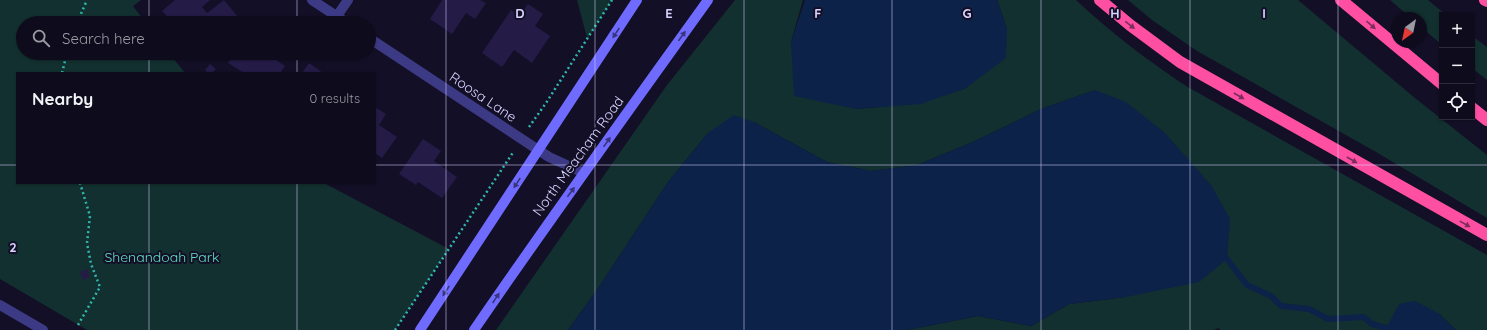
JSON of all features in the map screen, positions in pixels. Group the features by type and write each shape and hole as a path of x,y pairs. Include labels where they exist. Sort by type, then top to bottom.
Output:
{"highway":[{"path":"1100,0 1130,25 1180,62 1487,236"},
{"path":"1341,0 1439,82"},
{"path":"1475,110 1487,120"}],"main road":[{"path":"420,330 637,0"},
{"name":"North Meacham Road","path":"474,330 544,227 708,0"}],"street":[{"path":"312,0 337,16 348,0"},
{"name":"Roosa Lane","path":"376,43 549,157 584,173"},
{"path":"0,305 42,330"}],"path":[{"path":"80,16 87,0"},
{"path":"395,330 546,103 612,0"},
{"path":"62,72 65,60"},
{"path":"78,325 100,287 91,264 87,242 90,216 80,184"}],"green space":[{"name":"Shenandoah Park","path":"0,0 141,0 133,6 141,16 16,16 16,60 175,60 184,72 16,72 16,184 326,184 449,249 395,330 87,330 0,279"},
{"path":"577,0 612,0 588,38 586,34"},
{"path":"735,0 803,0 791,42 856,109 921,103 966,88 1007,29 997,0 1076,0 1102,24 1186,86 1487,255 1487,330 1456,330 1438,313 1385,330 1221,330 1218,328 1214,330 907,330 978,316 1031,326 1069,304 1126,297 1095,90 1041,109 973,142 917,165 871,171 827,162 754,122 708,133 668,182 599,287 568,330 496,330 667,85"},
{"path":"1128,0 1298,0 1439,117 1439,120 1443,120 1487,155 1487,218 1376,152 1197,51 1152,20"},
{"path":"1390,0 1428,0 1442,12 1439,12 1439,42 1427,32 1427,12 1404,12"},
{"path":"1475,38 1487,47 1487,80 1475,70"}],"water":[{"path":"805,0 997,0 1007,29 1006,58 966,88 921,104 856,109 794,96 791,42"},
{"path":"1095,90 1126,102 1164,132 1211,185 1230,219 1227,259 1199,282 1126,297 1069,304 1031,326 978,316 907,330 568,330 599,287 668,182 708,133 734,115 754,122 827,162 871,171 917,165 973,142 1041,109"},
{"path":"1415,301 1438,313 1456,330 1385,330 1399,304"}],"building":[{"path":"175,0 210,0 202,7 207,13 224,0 237,16 167,16 162,11"},
{"path":"442,0 480,0 486,3 475,19 466,13 452,34 430,19"},
{"path":"528,4 543,14 535,26 550,36 532,63 514,50 502,67 482,53 511,10 520,15"},
{"path":"230,60 276,60 285,66 281,72 242,72 228,63"},
{"path":"309,63 322,72 303,72"},
{"path":"210,64 216,69 213,72 207,72 205,70"},
{"path":"376,108 386,114 379,125 397,137 382,158 376,154"},
{"path":"423,139 441,151 434,161 457,177 442,198 418,182 416,185 399,174"},
{"path":"87,269 90,277 83,280 80,272"}],"waterway":[{"path":"1227,259 1247,285 1271,296 1281,306 1309,309 1328,319 1364,317 1372,324 1386,328"}]}
